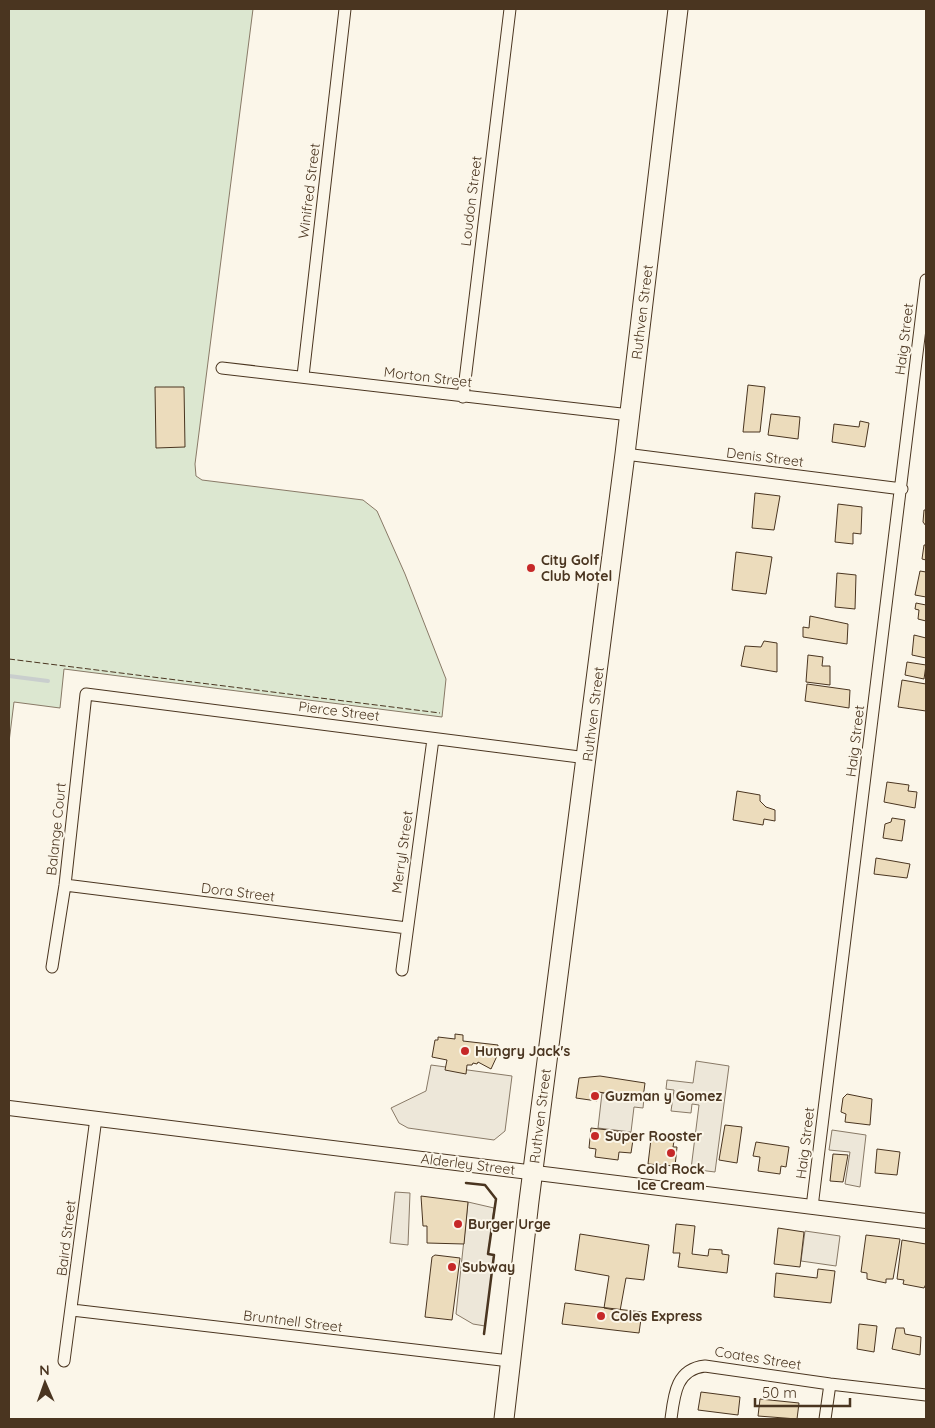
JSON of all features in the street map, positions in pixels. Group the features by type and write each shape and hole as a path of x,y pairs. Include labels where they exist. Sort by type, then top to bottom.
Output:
{"highway":[{"name":"Ruthven Street","path":"504,1419 533,1172 630,416 678,9"}],"street":[{"name":"Winifred Street","path":"303,376 346,9"},
{"name":"Loudon Street","path":"463,397 510,9"},
{"name":"Haig Street","path":"812,1206 902,489 926,280"},
{"name":"Morton Street","path":"222,368 303,376 630,416"},
{"name":"Denis Street","path":"625,454 902,489"},
{"name":"Pierce Street","path":"86,694 587,758"},
{"name":"Balange Court","path":"52,967 65,885 86,694"},
{"name":"Merryl Street","path":"402,970 433,739"},
{"name":"Dora Street","path":"65,885 407,928"},
{"name":"Alderley Street","path":"9,1108 926,1221"},
{"name":"Baird Street","path":"64,1361 96,1118"},
{"name":"Bruntnell Street","path":"72,1310 510,1361"},
{"name":"Coates Street","path":"671,1419 675,1389 680,1379 695,1366 926,1395"},
{"path":"825,1419 830,1384"}],"green space":[{"path":"9,9 253,9 195,464 196,476 202,480 363,500 377,511 405,574 446,679 442,717 64,669 60,708 14,702 9,742"}],"shaded area":[{"path":"696,1061 729,1066 715,1172 691,1169 699,1105 692,1104 691,1113 671,1111 674,1090 666,1089 667,1080 693,1083"},
{"path":"431,1065 512,1076 505,1131 494,1140 408,1128 399,1123 391,1108 426,1091"},
{"path":"602,1093 644,1098 643,1108 634,1107 631,1132 598,1128"},
{"path":"832,1130 866,1135 860,1187 845,1184 850,1152 829,1150"},
{"path":"395,1192 410,1193 408,1245 390,1243"},
{"path":"468,1202 494,1208 488,1254 494,1255 485,1326 473,1324 456,1314"},
{"path":"805,1231 840,1236 836,1266 801,1261"}],"building":[{"path":"748,385 765,387 760,432 743,432"},
{"path":"155,387 184,387 185,447 156,448"},
{"path":"771,414 800,417 798,439 768,435"},
{"path":"860,421 869,423 865,447 832,442 834,424 859,427"},
{"path":"755,493 780,496 774,530 752,528"},
{"path":"838,504 862,507 861,534 853,533 853,544 835,542"},
{"path":"924,510 926,510 926,526 923,522"},
{"path":"924,545 926,545 926,560 922,559"},
{"path":"736,552 772,557 766,594 732,590"},
{"path":"920,571 926,572 926,597 915,595"},
{"path":"837,573 856,575 855,609 835,607"},
{"path":"916,603 926,605 926,621 918,619 919,610 915,609"},
{"path":"810,616 848,624 847,644 803,637 803,627 809,628"},
{"path":"914,635 926,638 926,658 912,655"},
{"path":"764,641 777,643 777,672 741,666 745,646 761,647"},
{"path":"808,655 823,657 822,666 830,666 830,685 806,682"},
{"path":"907,662 926,665 924,679 905,675"},
{"path":"902,680 926,684 926,711 898,707"},
{"path":"807,684 850,690 849,708 805,701"},
{"path":"887,782 909,785 908,791 917,792 915,808 884,802"},
{"path":"737,791 760,795 760,801 766,807 775,810 775,821 764,819 763,825 733,820"},
{"path":"892,818 905,820 902,841 883,838 885,824 891,822"},
{"path":"876,858 910,864 907,878 874,874"},
{"name":"Hungry Jack's","path":"455,1034 463,1035 463,1041 498,1045 497,1056 491,1069 478,1062 477,1064 467,1065 466,1074 445,1070 447,1060 432,1057 435,1040 438,1040 438,1037 455,1039"},
{"path":"600,1076 645,1083 643,1098 598,1092 597,1101 576,1098 579,1078"},
{"path":"847,1094 872,1099 870,1125 845,1122 846,1114 841,1112 843,1098"},
{"path":"725,1125 742,1127 737,1163 719,1160"},
{"path":"591,1128 634,1133 631,1153 619,1152 618,1160 595,1157 596,1149 589,1148"},
{"path":"651,1139 674,1141 673,1147 677,1147 675,1166 648,1164"},
{"path":"756,1142 789,1147 786,1167 781,1166 780,1174 758,1171 760,1157 753,1156"},
{"path":"877,1149 900,1152 897,1175 875,1173"},
{"path":"833,1154 848,1155 843,1182 830,1181"},
{"path":"421,1196 468,1202 464,1244 427,1243 427,1226 423,1226"},
{"path":"676,1224 695,1226 692,1254 708,1256 709,1249 722,1250 722,1254 729,1255 727,1273 678,1267 680,1253 673,1253"},
{"path":"778,1228 804,1232 800,1267 774,1264"},
{"path":"580,1234 649,1245 644,1280 626,1278 620,1311 604,1308 609,1276 575,1270"},
{"path":"866,1235 900,1239 893,1279 886,1279 886,1283 867,1279 867,1273 861,1272"},
{"path":"902,1240 926,1244 926,1284 924,1288 903,1284 904,1280 897,1279"},
{"path":"435,1255 460,1258 452,1320 425,1317 432,1257"},
{"path":"818,1269 835,1271 831,1303 774,1297 776,1273 817,1278"},
{"path":"565,1303 642,1312 639,1333 562,1324"},
{"path":"859,1324 877,1326 874,1352 857,1349"},
{"path":"896,1328 904,1328 905,1334 921,1337 920,1355 892,1349"},
{"path":"701,1392 740,1397 738,1415 698,1410"},
{"path":"760,1399 799,1403 797,1419 758,1416"}],"waterway":[{"path":"9,676 48,681"}],"fence":[{"path":"9,659 440,713"}],"wall":[{"path":"466,1183 485,1185 496,1199 488,1254 494,1255 484,1334"}],"place":[{"name":"City Golf Club Motel","path":"531,568"},
{"name":"Hungry Jack's","path":"465,1051"},
{"name":"Guzman y Gomez","path":"595,1096"},
{"name":"Super Rooster","path":"595,1136"},
{"name":"Cold Rock Ice Cream","path":"671,1153"},
{"name":"Burger Urge","path":"458,1224"},
{"name":"Subway","path":"452,1267"},
{"name":"Coles Express","path":"601,1316"}]}
